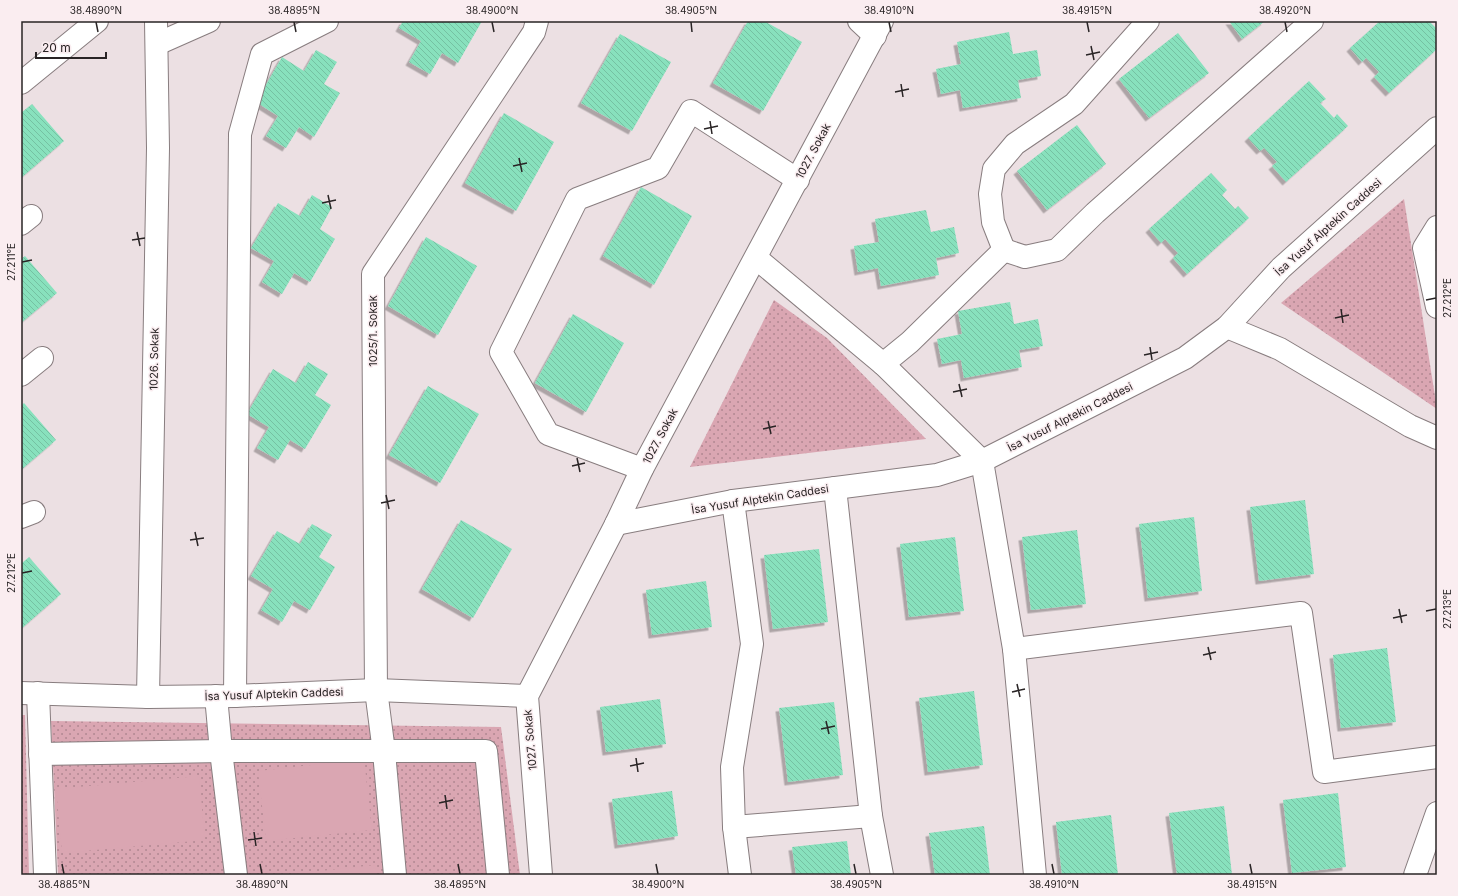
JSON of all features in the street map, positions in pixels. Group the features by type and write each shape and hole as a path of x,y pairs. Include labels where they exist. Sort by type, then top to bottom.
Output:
{"street":[{"path":"21,82 97,21"},
{"name":"1026. Sokak","path":"148,697 157,164 156,21"},
{"path":"157,44 209,21"},
{"path":"236,875 221,751 225,696 240,134 262,54 327,21"},
{"name":"1025/1. Sokak","path":"395,875 384,752 376,690 373,274 534,32 537,21"},
{"path":"859,21 879,28"},
{"path":"1004,250 993,222 990,194 994,169 1015,144 1074,104 1148,21"},
{"path":"1004,250 1026,257 1057,250 1095,213 1312,21"},
{"name":"1027. Sokak","path":"541,875 527,696 616,524 642,469 879,28"},
{"path":"642,469 548,434 501,352 577,199 658,168 691,111 798,180"},
{"name":"İsa Yusuf Alptekin Caddesi","path":"616,524 733,501 937,475 982,461 1185,358 1227,327 1281,268 1437,128"},
{"path":"1437,227 1424,248 1437,307"},
{"path":"883,364 910,342 1004,250"},
{"path":"756,258 883,364 982,461 1014,649 1035,875"},
{"path":"1227,327 1280,349 1410,426 1437,438"},
{"path":"21,375 42,358"},
{"path":"835,488 871,816 882,875"},
{"path":"733,501 752,644 732,767 734,827 740,875"},
{"path":"1014,649 1301,613 1324,772 1437,757"},
{"name":"İsa Yusuf Alptekin Caddesi","path":"29,693 148,697 225,696 376,690 527,696"},
{"path":"29,693 40,754 45,875"},
{"path":"40,754 221,751 486,751 498,875"},
{"path":"1415,875 1437,813"},
{"path":"734,827 871,816"}],"shaded area":[{"path":"1404,199 1437,409 1281,303"},
{"path":"774,300 827,338 926,439 690,467"},
{"path":"21,715 25,715 29,875 21,875"},
{"path":"51,721 501,727 520,875 58,875"},
{"path":"364,759 372,830 266,841 258,771"},
{"path":"199,776 205,840 62,853 56,789"},
{"path":"375,865 377,875 284,875"}],"building":[{"path":"403,21 482,21 458,63 442,53 430,74 409,62 421,41 399,28"},
{"path":"748,21 764,21 802,42 763,111 713,83"},
{"path":"1229,21 1265,21 1242,39"},
{"path":"1380,21 1429,21 1436,28 1437,27 1437,49 1389,93 1374,77 1379,72 1366,58 1362,62 1350,48"},
{"path":"1009,32 1013,54 1037,50 1041,76 1018,80 1021,98 963,108 960,90 941,94 936,69 961,64 957,42"},
{"path":"1178,33 1209,73 1149,118 1119,79"},
{"path":"620,34 671,62 632,131 581,103"},
{"path":"316,50 337,62 324,84 340,93 314,137 299,127 286,148 266,136 278,116 256,102 282,57 304,71"},
{"path":"1309,81 1326,99 1320,103 1334,118 1337,114 1348,126 1286,182 1272,166 1277,162 1264,148 1260,151 1248,138"},
{"path":"32,104 64,141 21,178 21,113"},
{"path":"504,113 554,142 516,211 465,183"},
{"path":"1077,125 1106,164 1047,210 1017,171"},
{"path":"1211,173 1227,190 1222,195 1235,209 1238,206 1249,218 1187,274 1173,258 1178,253 1165,239 1161,243 1149,229"},
{"path":"641,187 692,216 654,285 603,256"},
{"path":"312,195 332,207 320,229 335,239 310,282 294,273 282,294 262,282 274,261 251,248 278,203 300,216"},
{"path":"926,210 931,232 954,227 959,253 936,258 939,275 881,286 878,268 858,272 854,246 879,242 875,219"},
{"path":"426,237 477,266 438,335 388,306"},
{"path":"25,256 57,293 21,323 21,259"},
{"path":"1010,302 1014,324 1038,319 1043,346 1019,350 1022,367 964,378 961,360 942,364 937,339 962,334 958,311"},
{"path":"573,314 624,343 586,412 535,383"},
{"path":"308,362 328,374 315,395 331,405 305,449 290,440 278,460 257,448 269,427 247,414 273,369 296,383"},
{"path":"428,386 479,414 440,483 389,455"},
{"path":"24,403 56,440 21,470 21,406"},
{"path":"1305,500 1314,574 1259,581 1250,507"},
{"path":"1194,517 1202,591 1148,598 1139,524"},
{"path":"461,520 512,549 473,618 422,589"},
{"path":"312,524 332,535 319,557 335,567 310,610 294,601 282,622 261,610 273,589 251,576 277,531 300,544"},
{"path":"1077,530 1086,604 1031,610 1022,537"},
{"path":"955,537 964,611 909,617 900,544"},
{"path":"819,549 828,622 773,629 764,555"},
{"path":"29,557 61,594 21,629 21,564"},
{"path":"706,581 712,627 652,635 646,590"},
{"path":"1387,648 1396,722 1341,728 1333,655"},
{"path":"974,691 983,765 928,772 919,698"},
{"path":"660,699 666,744 606,752 600,707"},
{"path":"834,702 843,775 788,782 779,708"},
{"path":"672,791 678,836 618,845 612,799"},
{"path":"1338,793 1346,867 1292,873 1283,800"},
{"path":"1224,806 1232,875 1177,875 1169,813"},
{"path":"1111,815 1118,875 1062,875 1056,822"},
{"path":"984,826 990,875 935,875 929,833"},
{"path":"847,841 851,875 796,875 792,847"}]}
